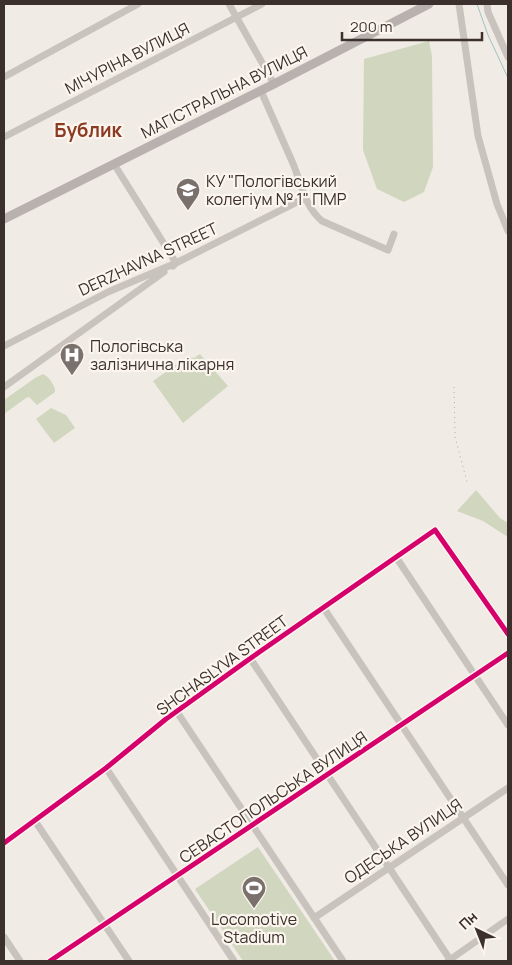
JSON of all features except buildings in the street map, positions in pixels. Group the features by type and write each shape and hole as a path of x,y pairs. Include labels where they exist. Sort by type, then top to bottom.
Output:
{"main road":[{"name":"МАГІСТРАЛЬНА ВУЛИЦЯ","path":"4,219 261,91 429,4"}],"street":[{"path":"4,77 138,4"},
{"path":"229,4 274,84"},
{"name":"МІЧУРІНА ВУЛИЦЯ","path":"4,137 262,4"},
{"path":"459,4 478,136 508,231"},
{"path":"487,4 488,12 508,57"},
{"path":"261,91 292,159 310,210 322,221 388,250 394,234"},
{"path":"4,387 176,264 114,164"},
{"name":"DERZHAVNA STREET","path":"4,346 108,292 176,264 305,198"},
{"name":"SHCHASLYVA STREET","path":"4,844 250,658 435,530 508,634"},
{"path":"396,557 508,725"},
{"path":"323,607 508,885"},
{"name":"СЕВАСТОПОЛЬСЬКА ВУЛИЦЯ","path":"50,961 105,926 508,653"},
{"path":"250,658 449,961 508,919"},
{"path":"177,712 343,961"},
{"path":"106,768 234,961"},
{"name":"ОДЕСЬКА ВУЛИЦЯ","path":"314,918 508,788"},
{"path":"35,820 129,961"},
{"path":"4,937 20,961"}],"green space":[{"path":"429,41 432,56 433,167 424,192 404,202 377,189 363,150 364,59"},
{"path":"200,354 228,386 183,423 153,381 187,357 194,358"},
{"path":"43,374 51,382 55,392 37,405 29,397 26,398 4,414 4,400"},
{"path":"51,408 66,415 75,428 54,443 36,419"},
{"path":"476,490 500,518 508,523 508,537 483,521 457,511"},
{"name":"Locomotive Stadium","path":"258,847 335,961 243,961 195,889"}],"waterway":[{"path":"477,4 488,35 508,78"}],"railway":[{"path":"454,387 455,437 467,482"}],"cycle path":[{"path":"4,843 106,768 166,719 435,530 508,634"},
{"path":"50,961 508,653"}],"place":[{"name":"КУ \"Пологівський колегіум № 1\" ПМР","path":"188,211"},
{"name":"Пологівська залізнична лікарня","path":"72,376"},
{"name":"Locomotive Stadium","path":"254,909"}],"district":[{"name":"Бублик","path":"88,130"}]}
